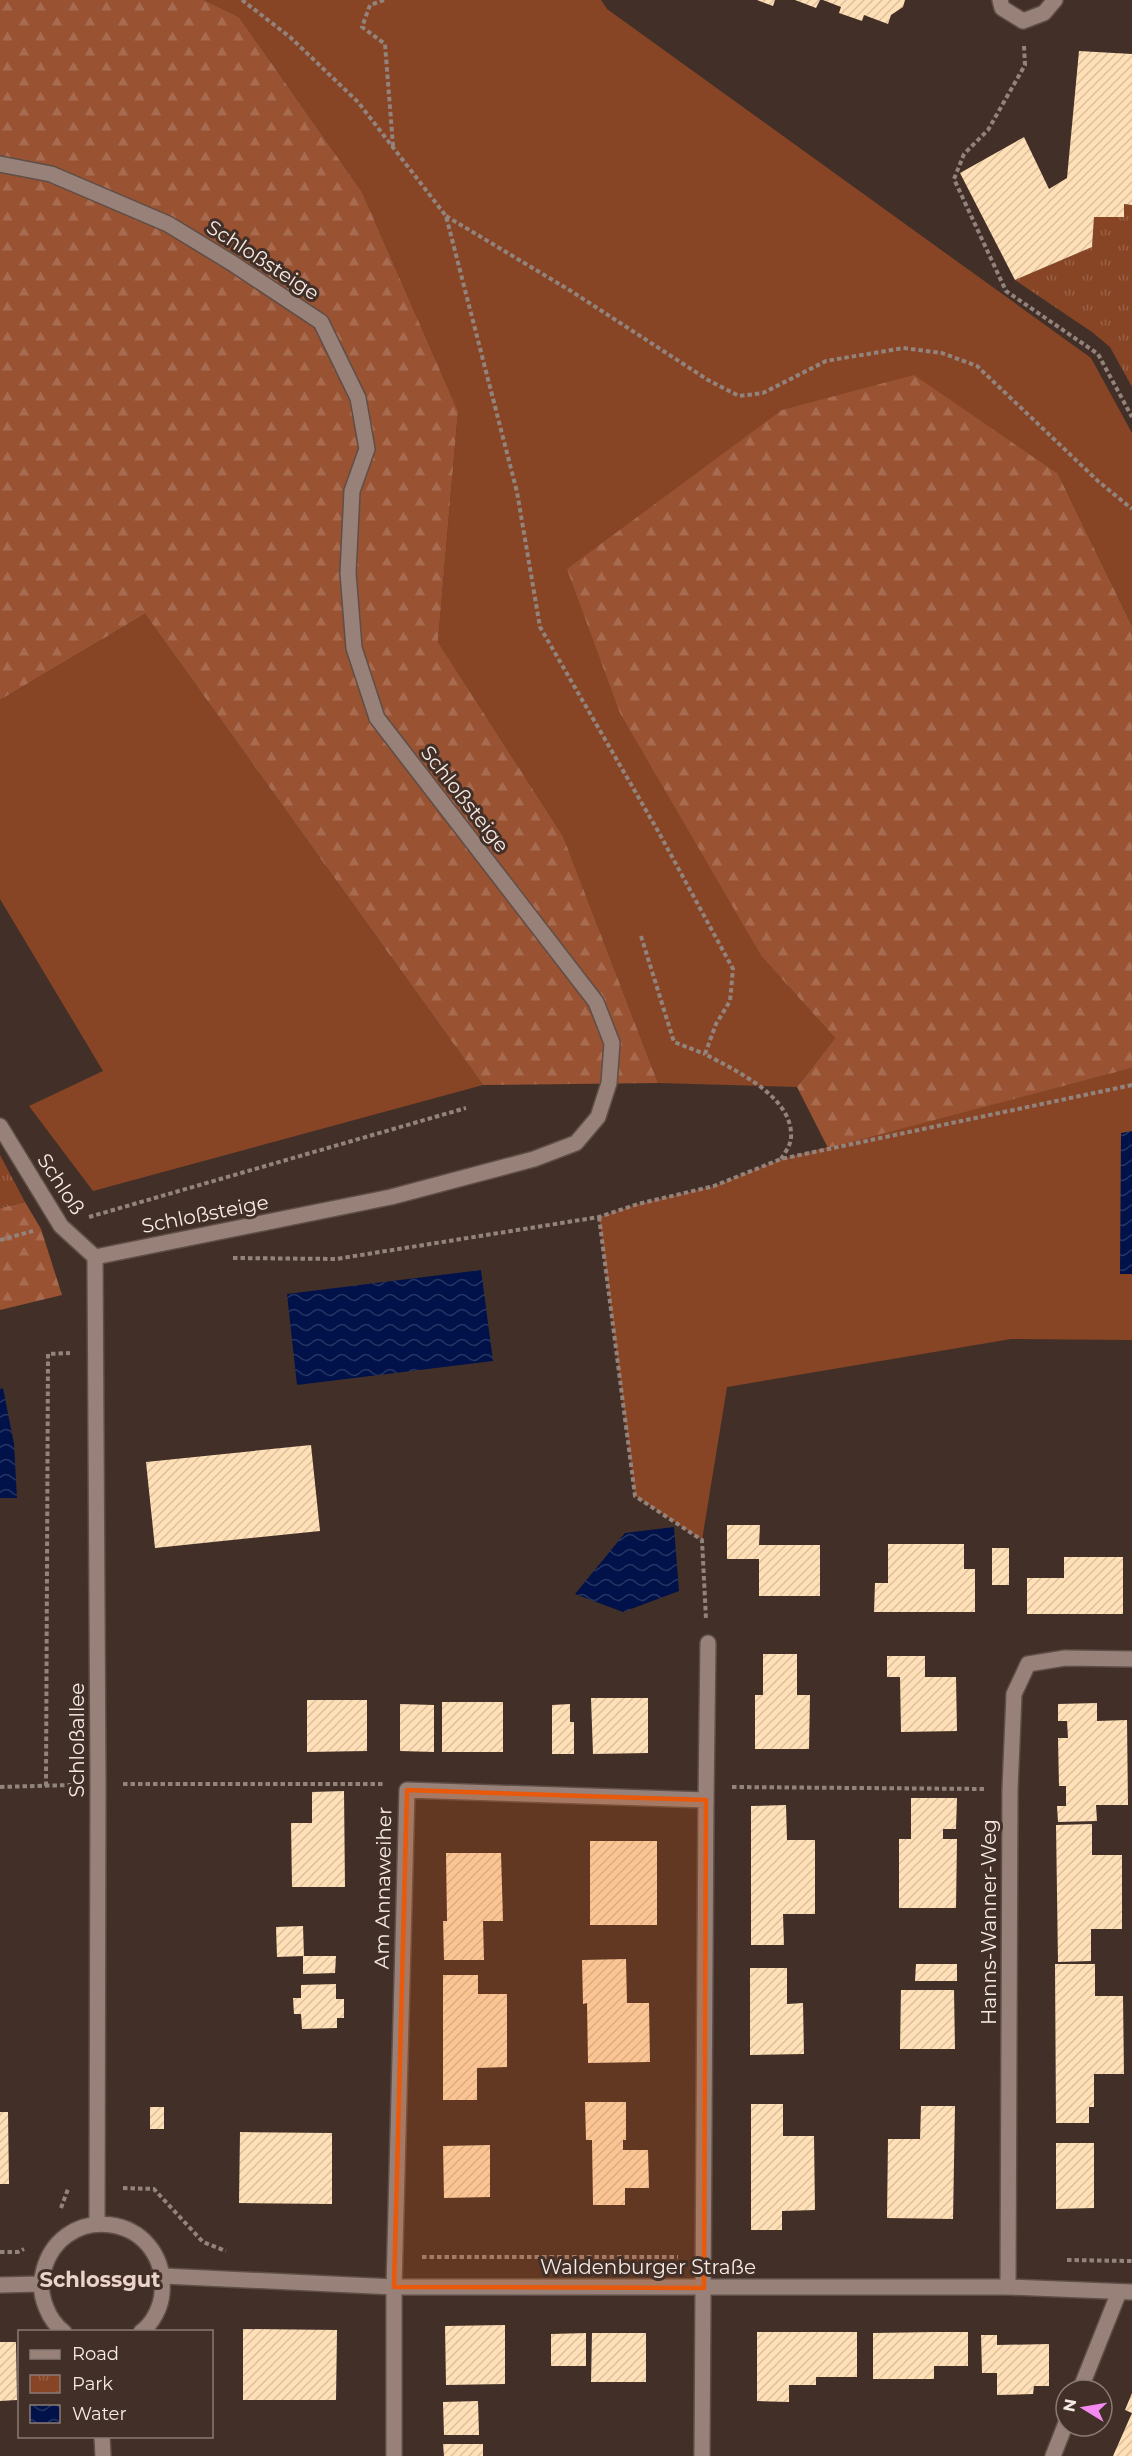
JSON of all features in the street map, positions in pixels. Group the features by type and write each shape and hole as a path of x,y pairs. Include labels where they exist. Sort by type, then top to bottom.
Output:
{"street":[{"path":"1000,0 1002,8 1023,21 1044,13 1055,0"},
{"name":"Schloßsteige","path":"0,164 51,174 168,224 232,262 321,322 358,398 367,449 352,491 348,573 354,648 377,718 596,1002 612,1043 609,1083 598,1117 576,1143 534,1159 391,1197 95,1257"},
{"name":"Schloß","path":"0,1126 61,1226 95,1257"},
{"name":"Schloßallee","path":"95,1257 98,1784 97,2223"},
{"path":"702,2456 708,1643"},
{"name":"Hanns-Wanner-Weg","path":"1008,2288 1010,1789 1014,1694 1028,1664 1065,1658 1132,1659"},
{"name":"Am Annaweiher","path":"394,2456 394,2287 407,1790 706,1794"},
{"path":"62,2330 45,2307 41,2284 44,2266 52,2250 72,2232 97,2223 120,2225 141,2236 156,2254 164,2276 161,2303 148,2326 142,2330"},
{"name":"Waldenburger Straße","path":"164,2276 394,2287 1008,2288 1126,2292"},
{"path":"0,2285 41,2284"},
{"path":"1086,2378 1126,2292"},
{"path":"102,2438 103,2456"},
{"path":"1053,2456 1060,2438"}],"path":[{"path":"242,0 290,37 358,102 446,216 571,291 708,380 739,396 763,393 826,361 903,348 942,352 977,366 1098,481 1132,509"},
{"path":"384,0 370,5 363,27 385,44 393,147"},
{"path":"1023,21 1025,65 988,130 964,154 954,179 1006,291 1098,354 1132,417"},
{"path":"446,216 517,492 540,627 658,831 733,969 730,1001 716,1024 705,1054"},
{"path":"641,936 674,1042 705,1054 756,1083 789,1116 791,1140 781,1159"},
{"path":"221,1258 336,1259 599,1217 638,1204 714,1186 781,1159 1132,1085"},
{"path":"61,1226 188,1187 466,1108"},
{"path":"599,1217 634,1496 702,1540 708,1643"},
{"path":"0,1240 41,1229"},
{"path":"46,1786 48,1354 95,1353"},
{"path":"0,1787 98,1784 378,1783 407,1790"},
{"path":"706,1794 1010,1789"},
{"path":"58,2215 68,2189 97,2187 154,2189 203,2242 230,2252"},
{"path":"0,2252 18,2252 28,2247"},
{"path":"395,2257 704,2257"},
{"path":"1064,2260 1132,2261"}],"highlighted area":[{"path":"407,1790 706,1800 704,2288 394,2287"}],"green space":[{"path":"0,0 204,0 239,17 362,192 458,411 438,642 563,836 658,1083 483,1085 145,614 0,700"},
{"path":"204,0 601,0 607,9 1091,358 1132,433 1132,626 1058,474 762,957 835,1038 797,1087 658,1083 563,836 438,642 458,411 362,192 239,17"},
{"path":"1124,204 1132,205 1132,387 1110,347 1092,332 1015,280 1092,247 1094,217 1124,217"},
{"path":"914,375 1058,474 1132,626 1132,1068 828,1148 797,1087 835,1038 762,957 620,713 567,569 782,410"},
{"path":"145,614 483,1085 93,1191 29,1106 103,1071 0,899 0,700"},
{"path":"1132,1068 1132,1340 1011,1339 727,1387 702,1540 635,1496 599,1217 638,1204 714,1186 781,1159"},
{"path":"0,1155 25,1202 0,1208"},
{"path":"25,1202 41,1229 62,1295 0,1310 0,1208"}],"water":[{"path":"1132,1131 1132,1274 1120,1274 1121,1133"},
{"path":"481,1270 493,1361 297,1385 287,1294"},
{"path":"3,1388 14,1444 17,1498 0,1498 0,1389"},
{"path":"674,1527 679,1591 623,1612 575,1594 625,1533"}],"building":[{"path":"757,0 775,0 773,6"},
{"path":"795,0 820,0 816,8"},
{"path":"823,0 905,0 903,7 891,15 888,24 864,15 862,21 839,13 841,7"},
{"path":"1079,51 1132,54 1132,205 1124,204 1124,217 1094,217 1092,247 1015,280 960,173 1024,137 1049,189 1067,178"},
{"path":"311,1445 320,1531 155,1548 146,1462"},
{"path":"727,1525 760,1525 759,1545 820,1545 820,1596 759,1596 759,1559 727,1559"},
{"path":"888,1544 964,1544 964,1569 975,1569 975,1612 874,1612 875,1583 888,1583"},
{"path":"992,1548 1009,1548 1009,1585 992,1585"},
{"path":"1064,1557 1123,1557 1123,1614 1027,1614 1027,1578 1064,1578"},
{"path":"763,1654 797,1654 797,1695 810,1695 809,1749 755,1749 755,1695 763,1695"},
{"path":"887,1656 925,1656 925,1677 956,1677 957,1731 901,1732 900,1677 887,1677"},
{"path":"591,1698 648,1698 648,1753 593,1754"},
{"path":"307,1700 367,1700 367,1751 307,1752"},
{"path":"442,1702 503,1702 503,1752 442,1752"},
{"path":"1097,1703 1097,1721 1127,1720 1128,1805 1096,1805 1097,1821 1058,1822 1057,1806 1066,1806 1066,1786 1059,1786 1058,1738 1068,1738 1067,1721 1058,1721 1058,1704"},
{"path":"400,1704 434,1705 434,1752 400,1751"},
{"path":"570,1704 570,1722 574,1722 574,1754 552,1754 552,1705"},
{"path":"344,1791 345,1887 292,1887 291,1823 312,1823 312,1792"},
{"path":"911,1798 957,1798 956,1829 943,1829 943,1839 957,1839 956,1908 899,1908 899,1839 911,1839"},
{"path":"786,1805 787,1840 815,1840 815,1914 783,1914 784,1945 751,1945 751,1806"},
{"path":"1092,1824 1092,1855 1122,1855 1122,1929 1091,1929 1091,1961 1058,1962 1056,1825"},
{"path":"590,1841 657,1841 657,1925 590,1925"},
{"path":"446,1853 501,1853 503,1921 483,1921 484,1960 444,1960 443,1921 447,1921"},
{"path":"303,1926 304,1956 277,1957 276,1927"},
{"path":"303,1956 336,1956 335,1973 303,1974"},
{"path":"626,1959 627,2003 649,2003 650,2062 588,2063 587,2003 583,2004 582,1960"},
{"path":"916,1964 957,1964 957,1981 915,1981"},
{"path":"1055,1964 1095,1964 1095,1996 1123,1996 1124,2074 1094,2074 1094,2107 1089,2107 1089,2123 1056,2123"},
{"path":"750,1968 787,1968 787,2004 803,2003 804,2054 750,2055"},
{"path":"443,1975 478,1975 478,1994 507,1994 507,2067 477,2068 477,2100 443,2100"},
{"path":"336,1984 336,1999 344,1999 344,2018 337,2018 337,2028 302,2029 301,2014 294,2014 293,1998 301,1998 301,1985"},
{"path":"901,1990 954,1990 955,2049 900,2049"},
{"path":"585,2102 626,2102 626,2140 623,2140 623,2150 648,2150 649,2188 625,2188 625,2205 593,2205 592,2140 586,2140"},
{"path":"751,2104 783,2104 783,2136 814,2136 815,2210 782,2211 782,2230 751,2230"},
{"path":"921,2106 955,2106 953,2219 887,2218 888,2139 920,2139"},
{"path":"150,2107 164,2107 164,2129 150,2129"},
{"path":"0,2112 8,2112 9,2184 0,2184"},
{"path":"240,2132 332,2133 332,2204 239,2203"},
{"path":"1056,2143 1094,2143 1094,2208 1056,2209"},
{"path":"490,2145 490,2197 444,2198 443,2146"},
{"path":"505,2325 505,2384 446,2385 445,2326"},
{"path":"243,2329 337,2330 336,2400 243,2400"},
{"path":"757,2332 857,2332 857,2377 816,2377 816,2385 789,2385 789,2402 757,2401"},
{"path":"968,2332 968,2366 934,2366 934,2379 873,2379 873,2333"},
{"path":"586,2333 586,2366 551,2366 551,2334"},
{"path":"592,2333 646,2333 646,2382 591,2382"},
{"path":"981,2335 997,2335 997,2345 1049,2344 1049,2386 1034,2386 1033,2394 997,2395 997,2373 982,2373"},
{"path":"0,2342 16,2342 17,2400 0,2401"},
{"path":"1132,2393 1132,2413 1125,2410"},
{"path":"478,2401 479,2435 444,2435 443,2402"},
{"path":"1132,2413 1132,2456 1113,2456"},
{"path":"443,2444 483,2444 483,2456 444,2456"}],"district":[{"name":"Schlossgut","path":"100,2279"}]}
